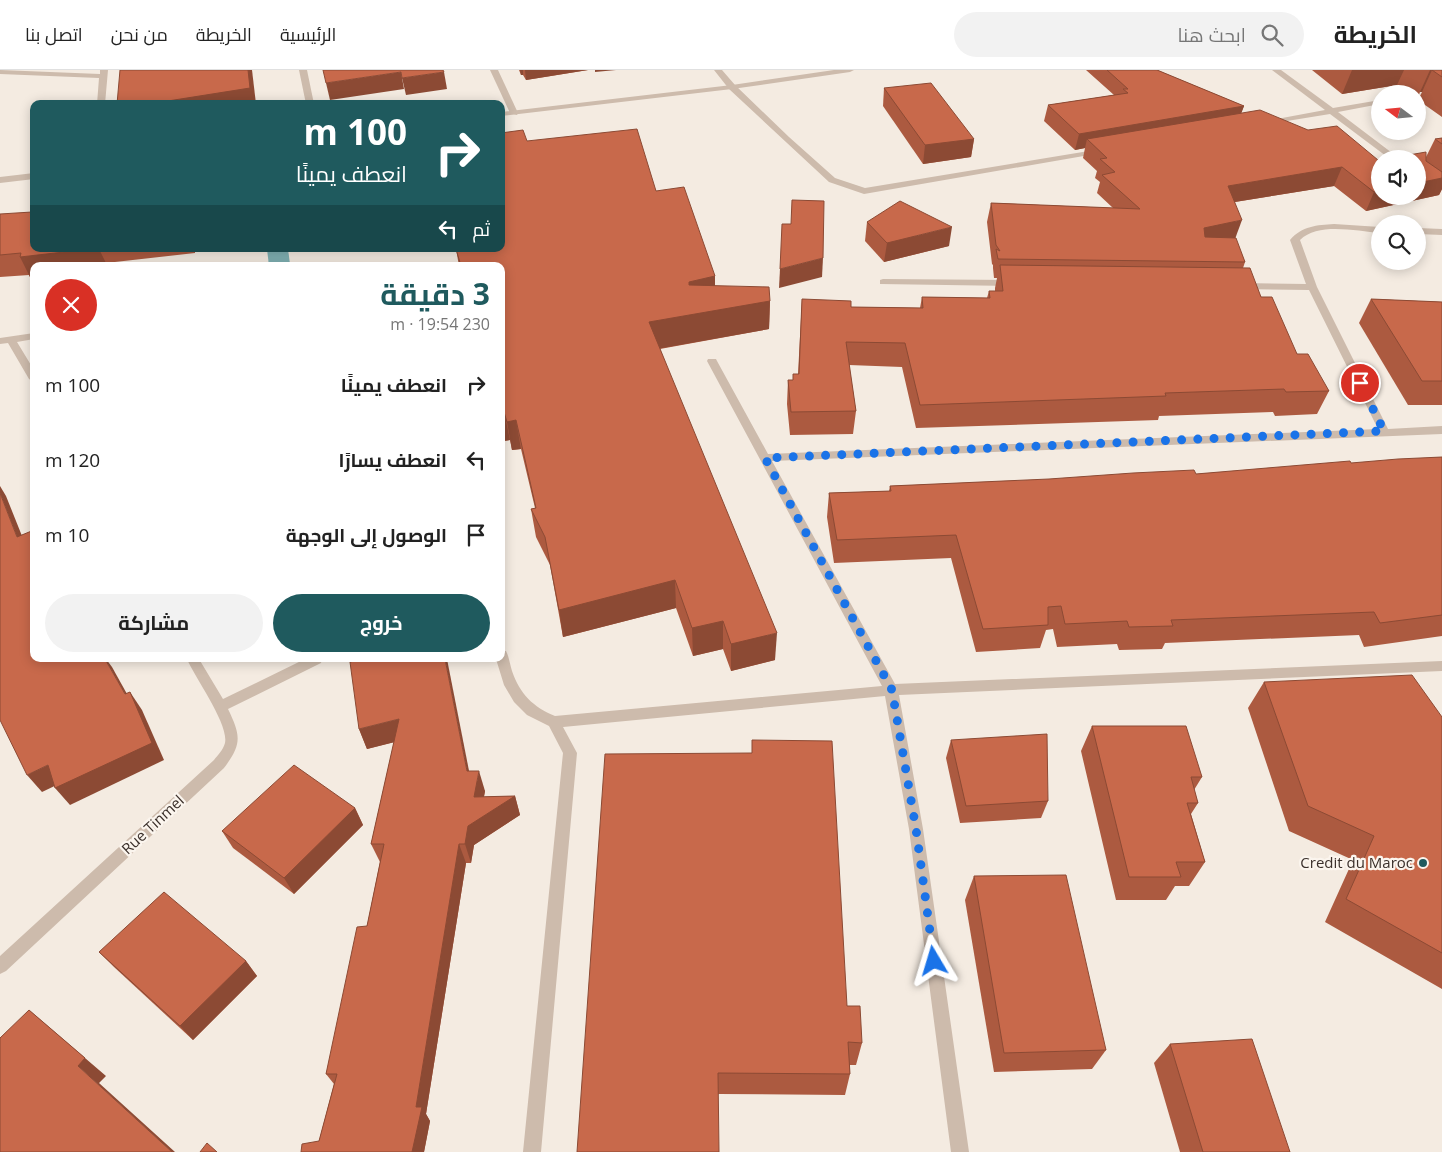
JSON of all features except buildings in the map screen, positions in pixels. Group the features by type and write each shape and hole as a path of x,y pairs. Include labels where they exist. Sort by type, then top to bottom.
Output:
{"street":[{"path":"303,70 309,100"},
{"path":"494,70 514,112"},
{"path":"718,70 732,87 786,140 832,180 864,191 1114,149"},
{"path":"505,113 732,87 850,70"},
{"path":"1276,70 1384,150"},
{"path":"0,72 103,73 101,100"},
{"path":"1258,124 1371,104"},
{"path":"0,180 30,176"},
{"path":"1371,230 1311,229 1299,233 1295,240 1312,287 1384,431"},
{"path":"1426,231 1442,232"},
{"path":"883,282 1023,284"},
{"path":"1232,286 1312,287"},
{"path":"0,341 30,337"},
{"path":"11,340 30,373"},
{"path":"712,361 892,690 916,829 960,1152"},
{"path":"765,458 1442,430"},
{"name":"Rue Tinmel","path":"0,966 220,764 229,750 232,738 220,707 194,662"},
{"path":"220,707 310,662"},
{"path":"503,662 515,693 529,710 554,722 892,690 1442,666"},
{"path":"532,1152 570,754 554,722"}],"water":[{"path":"267,252 288,252 290,262 269,262"}],"place":[{"name":"Credit du Maroc","path":"1423,863"}],"route":[{"path":"934,961 916,829 892,690 765,458 1384,431 1360,383"}]}
